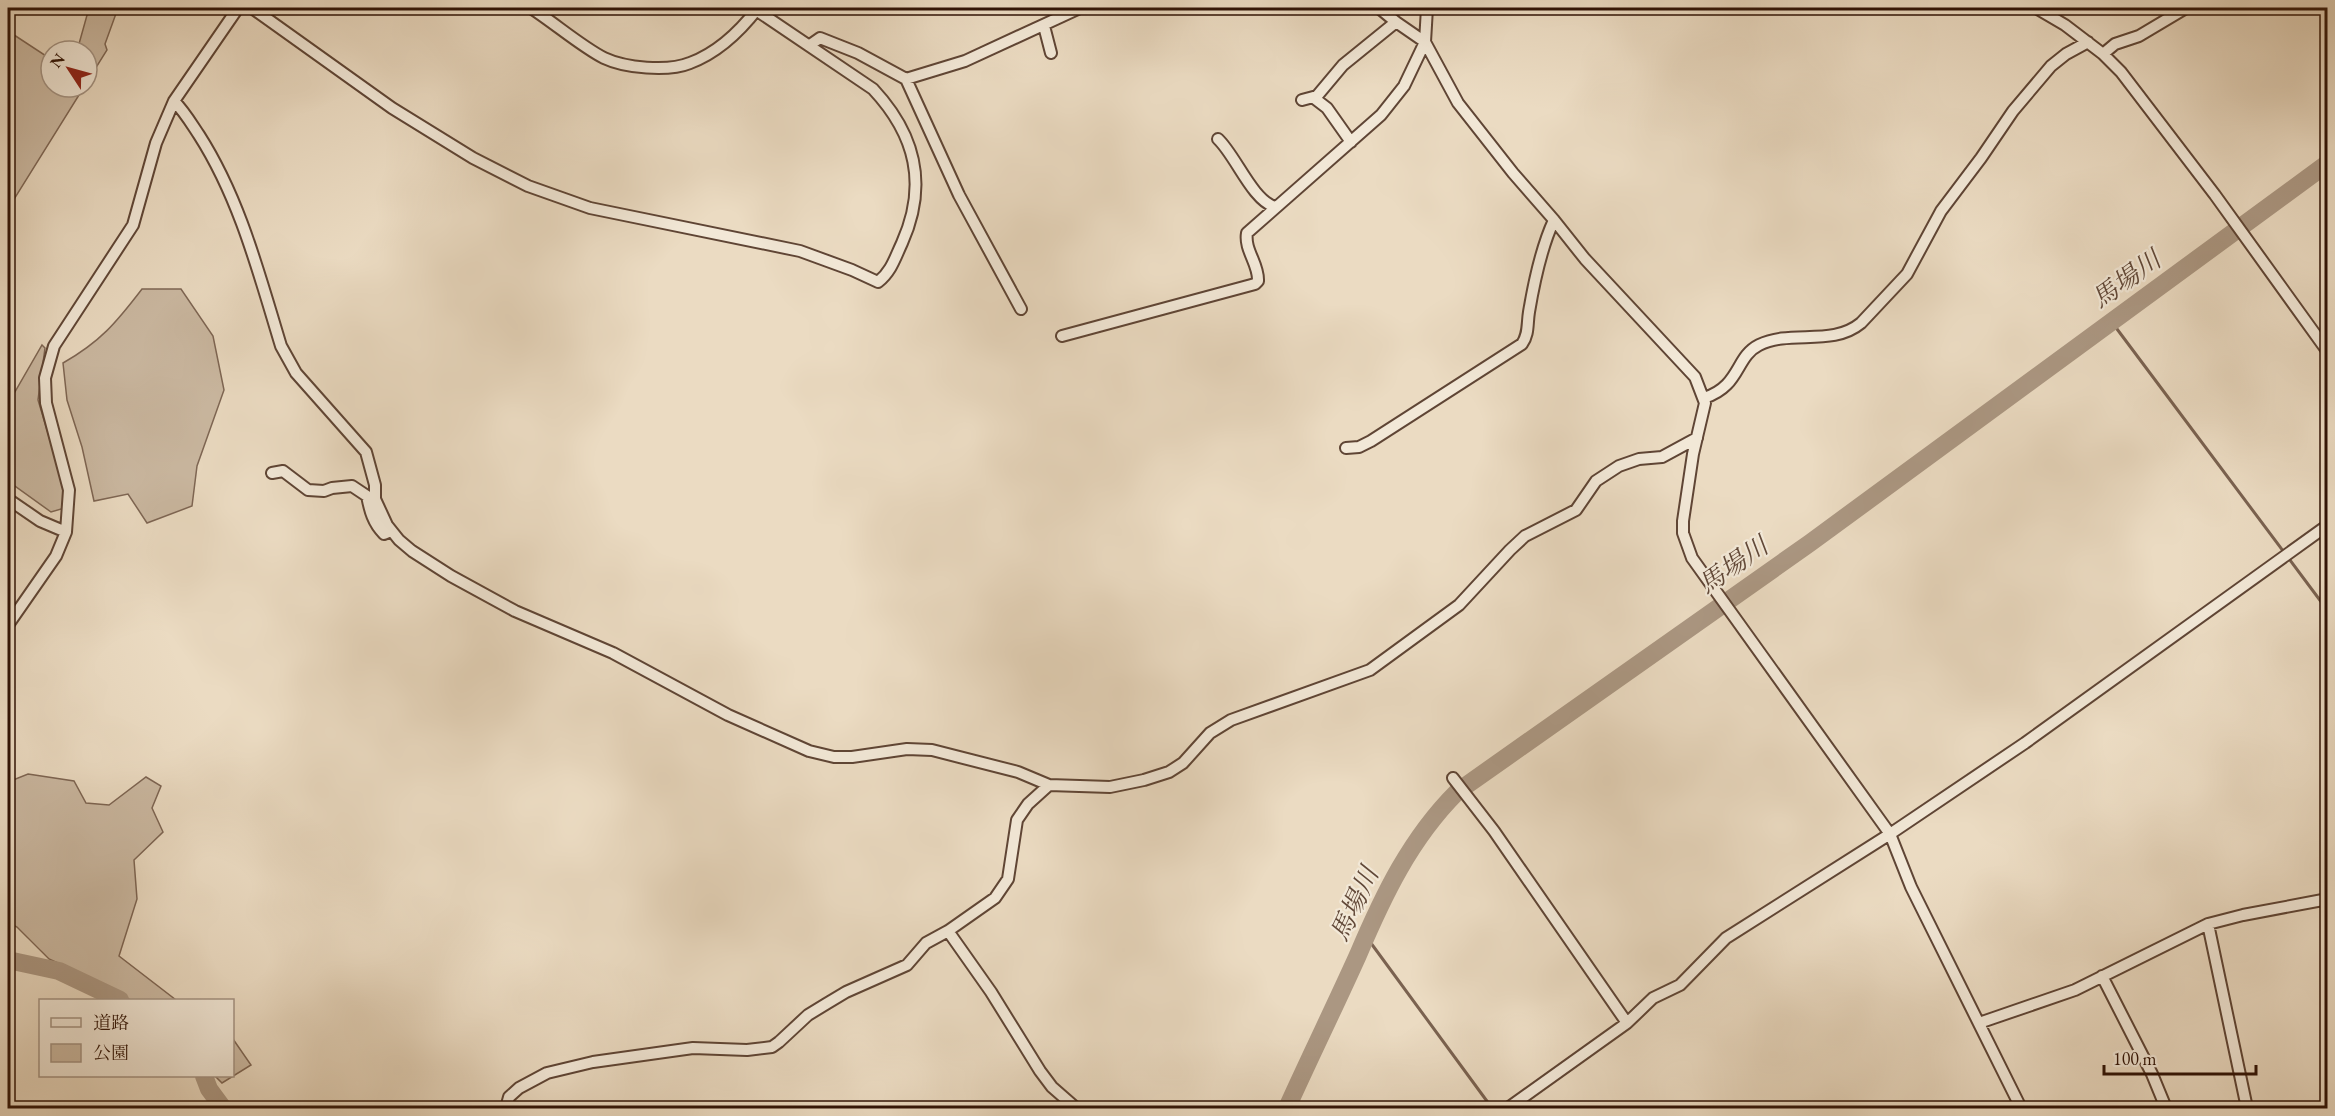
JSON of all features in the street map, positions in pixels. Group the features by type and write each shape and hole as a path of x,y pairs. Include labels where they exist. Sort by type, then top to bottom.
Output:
{"street":[{"path":"8,625 56,556 66,532 69,490 48,413 45,378 54,346 133,225 156,143 174,101 237,8"},
{"path":"252,8 392,108 473,158 528,186 590,208 800,251 878,282 888,274 911,224 917,193 915,163 906,134 887,104 873,89 757,9 726,42 690,64 648,68 623,65 602,57 531,8"},
{"path":"906,80 965,61 1080,8"},
{"path":"1379,8 1425,42 1458,103 1513,173 1585,259 1689,369 1704,398 1684,513 1683,533 1692,558 1890,834 1911,886 2020,1108"},
{"path":"1062,336 1255,284 1258,281 1258,271 1247,244 1247,233 1381,115 1396,97 1425,42 1427,8"},
{"path":"2036,8 2088,42 2121,72 2215,195 2328,352"},
{"path":"2103,54 2115,44 2139,36 2186,8"},
{"path":"1302,100 1314,98 1343,65 1396,22"},
{"path":"1044,26 1052,53"},
{"path":"810,45 820,38 858,52 906,80 959,195 1021,309"},
{"path":"1704,398 1724,389 1750,352 1760,344 1777,339 1843,333 1854,329 1861,323 1907,274 1941,212 2013,111 2051,66 2066,54 2088,42"},
{"path":"1314,98 1327,108 1351,142"},
{"path":"174,101 185,113 214,159 236,207 281,346 296,373 366,452 375,485 375,499 381,516 391,531 412,551 490,598 613,653 728,715 809,751 834,757 852,757 907,749 932,750 1018,772 1049,785 1110,787 1169,772 1183,764 1210,733 1231,720 1370,670 1458,605 1525,536 1576,510 1596,481 1619,466 1639,459 1662,457 1697,438"},
{"path":"1218,139 1259,195 1275,207"},
{"path":"1346,448 1359,447 1371,441 1522,344 1527,334 1528,314 1542,255 1554,220"},
{"path":"272,473 283,471 304,487 317,491 352,486 367,496 371,514 379,529 384,534 391,531"},
{"path":"8,499 39,521 66,532"},
{"path":"1508,1108 1579,1060 1627,1023 1653,998 1671,991 1689,978 1726,938 1890,834 2025,742 2328,525"},
{"path":"1453,778 1494,831 1627,1023"},
{"path":"506,1108 508,1097 519,1088 547,1073 593,1062 693,1048 739,1051 772,1047 808,1015 846,992 900,969 912,960 926,943 987,904 1008,879 1017,820 1028,804 1049,785"},
{"path":"1979,1023 2075,990 2208,924 2328,899"},
{"path":"2208,924 2247,1108"},
{"path":"948,931 991,992 1040,1071 1052,1087 1076,1108"},
{"path":"2102,976 2152,1074 2166,1108"}],"green space":[{"path":"89,8 118,8 105,44 107,50 99,63 99,39 80,39"},
{"path":"8,31 39,51 39,99 77,99 8,209"},
{"path":"142,289 181,289 213,336 224,390 197,466 192,506 147,523 128,494 94,501 82,447 67,400 63,363 107,331"},
{"path":"42,345 45,348 38,400 50,440 67,477 68,507 51,512 8,481 8,404"},
{"path":"28,774 74,781 86,803 109,805 146,777 161,786 152,808 163,832 134,860 137,899 119,956 175,999 128,999 105,985 49,959 17,927 8,922 8,782"},
{"path":"234,1040 251,1065 234,1076"},
{"path":"216,1077 232,1077 222,1083"}],"waterway":[{"name":"馬場川","path":"1287,1108 1377,911 1399,869 1425,829 1457,792 1810,543 2328,163"},
{"path":"2111,321 2328,611"},
{"path":"1365,935 1492,1108"},
{"name":"馬場川","path":"8,960 59,971 118,999"},
{"name":"馬場川","path":"204,1077 209,1089 223,1108"}]}
